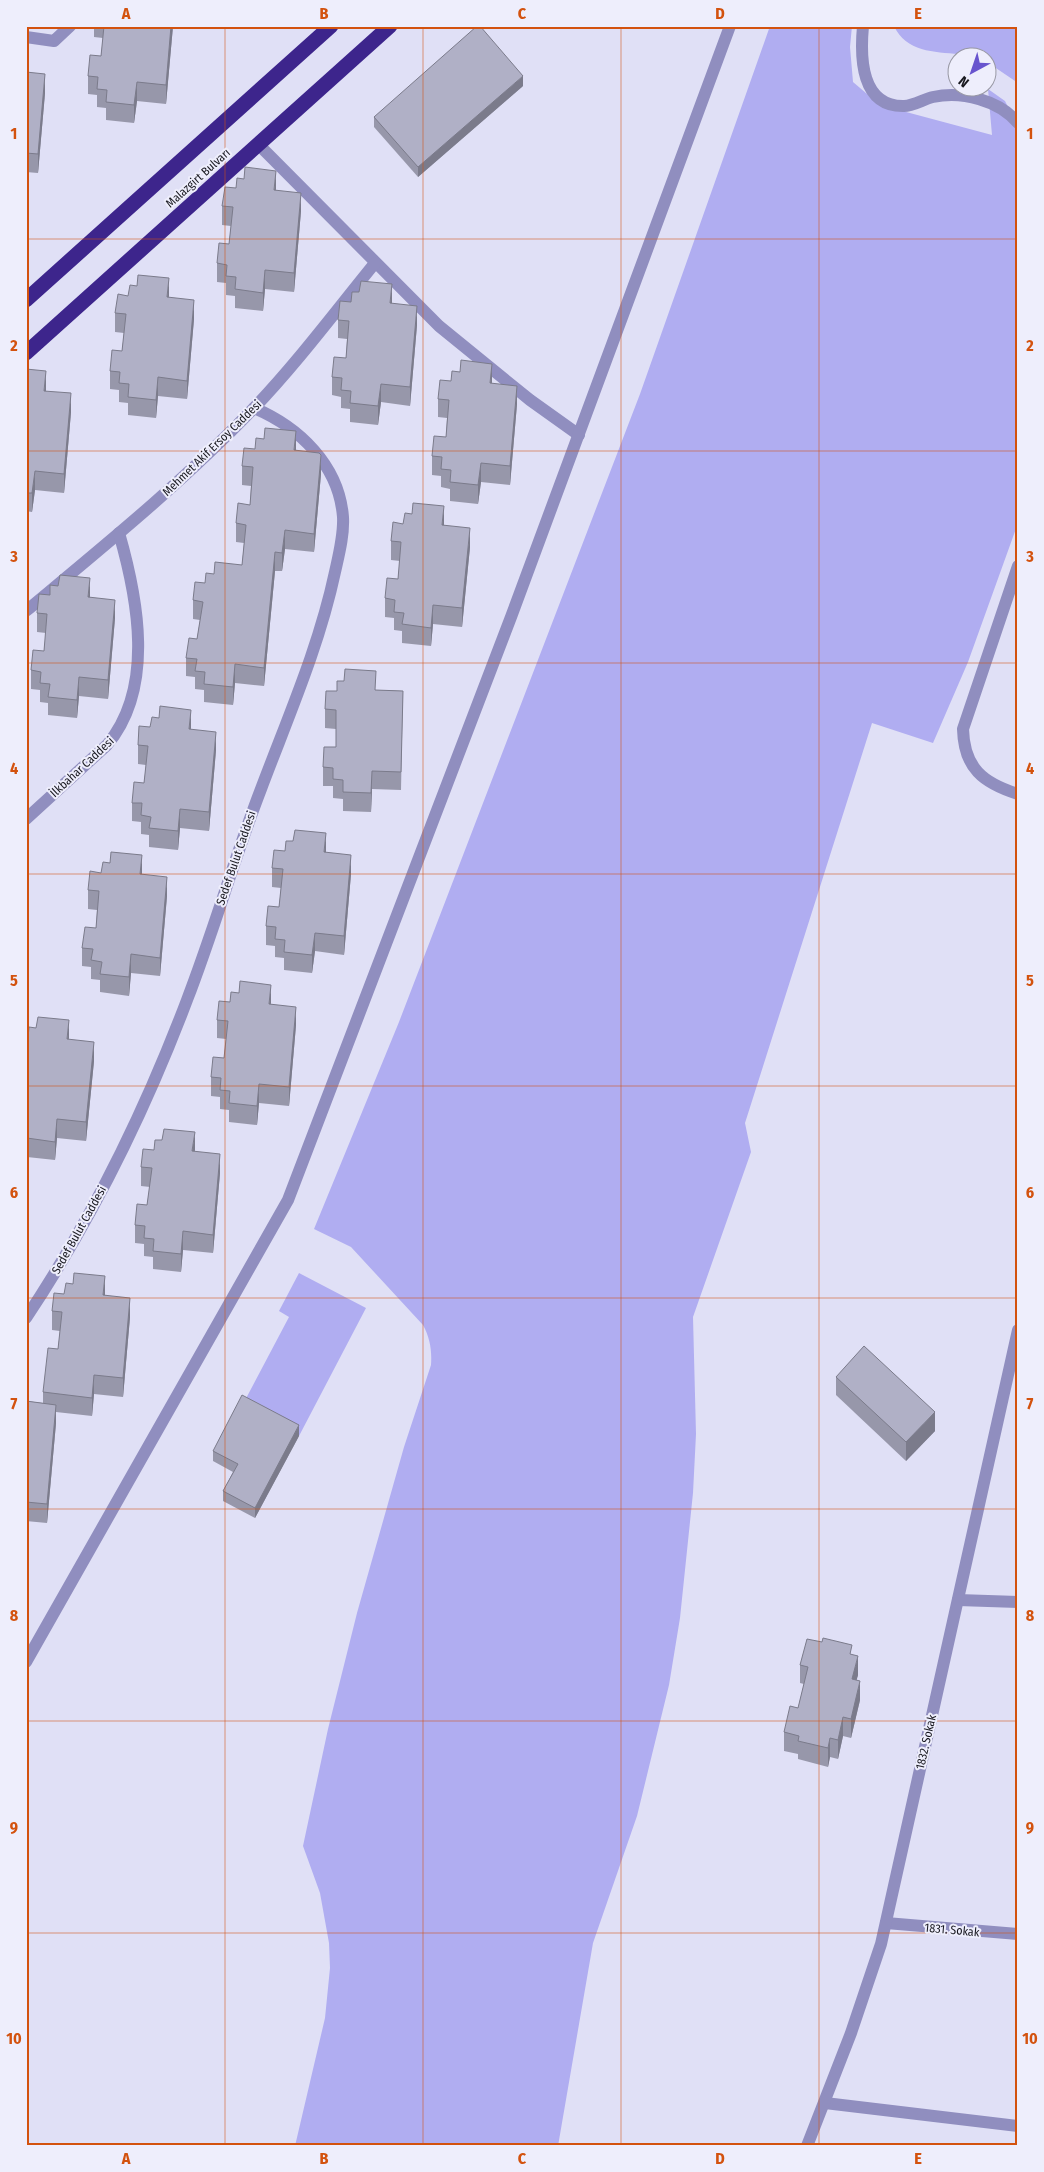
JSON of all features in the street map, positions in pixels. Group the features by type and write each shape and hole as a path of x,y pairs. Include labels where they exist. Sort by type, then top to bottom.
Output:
{"highway":[{"name":"Malazgirt Bulvarı","path":"26,300 331,26"},
{"name":"Malazgirt Bulvarı","path":"26,353 390,26"}],"street":[{"path":"26,37 54,41 70,26"},
{"path":"26,1662 288,1200 579,435 730,26"},
{"path":"863,26 864,74 871,89 886,102 907,106 935,97 964,96 993,104 1018,123"},
{"path":"258,144 439,326 483,363 579,435"},
{"name":"Mehmet Akif Ersoy Caddesi","path":"26,611 189,473 254,408 375,263"},
{"name":"Sedef Bulut Caddesi","path":"26,1318 90,1213 156,1076 187,1001 239,847 319,636 331,592 343,533 341,504 335,486 327,468 303,438 272,415 254,408"},
{"name":"İlkbahar Caddesi","path":"26,818 107,745 118,732 133,699 137,633 131,580 119,533"},
{"path":"1018,566 964,729 966,754 979,775 998,788 1018,794"},
{"name":"1832. Sokak","path":"807,2146 825,2103 863,1997 886,1923 1017,1338"},
{"path":"958,1600 1018,1602"},
{"name":"1831. Sokak","path":"886,1923 1018,1934"},
{"path":"825,2103 1018,2126"}],"shaded area":[{"path":"770,26 852,26 850,47 853,82 880,105 992,135 989,98 996,98 996,95 1005,101 1018,127 1018,523 968,662 933,743 872,723 745,1123 751,1152 693,1317 696,1434 693,1493 680,1618 669,1685 637,1816 593,1943 558,2146 295,2146 325,2018 330,1968 329,1943 320,1893 303,1846 328,1729 357,1613 404,1447 431,1365 429,1339 423,1325 351,1247 314,1229 399,1022 640,394"},
{"path":"894,26 1018,26 1018,83 996,68 996,48 946,48 946,53 931,51 913,46 899,35"},
{"path":"299,1273 366,1308 299,1436 242,1406 289,1317 279,1311"}],"building":[{"path":"104,26 171,26 166,85 137,82 134,105 106,102 107,90 97,89 98,77 88,76 90,55 101,56"},
{"path":"477,26 480,26 523,76 418,167 374,117"},
{"path":"26,72 45,74 38,154 26,153"},
{"path":"245,167 276,171 274,190 301,193 294,273 265,270 263,293 235,289 236,277 226,276 227,265 217,263 219,243 229,244 233,207 222,206 225,187 236,188 237,178 244,179"},
{"path":"138,275 169,278 167,297 194,300 187,381 158,377 156,400 128,397 129,384 119,383 120,372 110,371 112,350 122,351 126,314 115,313 118,294 128,296 130,285 137,286"},
{"path":"361,281 392,284 390,303 417,306 410,387 381,384 378,406 350,403 351,391 341,390 342,378 332,377 334,357 346,358 349,321 338,320 340,301 351,302 352,292 359,292"},
{"path":"461,360 492,364 490,383 517,386 510,466 481,463 478,485 450,482 451,470 441,469 442,457 432,456 434,436 446,437 449,400 438,399 440,380 451,381 452,371 460,372"},
{"path":"26,369 46,371 44,391 71,393 64,474 35,471 32,493 26,493"},
{"path":"265,428 296,431 294,450 319,453 321,455 314,534 285,530 282,553 275,552 264,668 235,664 233,687 204,684 205,672 195,671 197,659 186,658 189,638 197,639 203,602 193,600 195,582 205,583 206,573 214,574 215,562 242,565 246,525 236,523 238,503 250,505 253,467 242,466 244,448 255,449 256,438 264,439"},
{"path":"413,503 444,506 442,525 470,528 462,608 433,605 431,628 402,624 404,613 394,612 395,600 385,598 387,578 398,579 401,542 391,541 393,522 403,524 405,513 412,514"},
{"path":"60,575 90,578 88,597 115,600 108,680 79,677 77,700 48,697 50,684 40,683 41,672 31,670 33,650 44,651 47,614 37,613 39,594 50,595 50,585 58,586"},
{"path":"345,669 376,671 375,690 403,691 401,772 372,771 371,793 343,792 343,780 333,779 333,768 323,767 324,747 336,747 336,710 325,709 326,691 337,691 337,681 344,681"},
{"path":"160,706 191,710 189,729 216,732 209,812 180,809 178,831 149,828 151,817 141,815 142,803 132,803 134,782 144,783 148,746 138,745 139,726 150,727 152,717 159,718"},
{"path":"295,830 326,833 324,852 351,855 344,936 315,933 312,955 284,952 285,940 275,939 276,927 266,926 268,906 279,907 283,869 272,868 274,850 285,851 286,841 293,841"},
{"path":"111,852 142,855 140,874 167,877 160,958 131,954 129,977 100,974 102,962 91,960 93,949 82,948 85,927 96,928 99,891 88,890 90,871 101,873 103,862 110,863"},
{"path":"240,981 271,985 269,1004 296,1007 289,1087 259,1084 257,1106 229,1103 230,1091 220,1090 221,1078 211,1077 213,1057 224,1058 228,1021 217,1020 219,1001 230,1002 231,992 239,993"},
{"path":"38,1017 69,1020 67,1039 94,1042 86,1122 57,1119 55,1142 27,1138 26,1037 28,1038 29,1027 36,1028"},
{"path":"164,1129 195,1132 192,1151 220,1154 213,1235 183,1231 181,1254 153,1251 154,1239 144,1238 145,1226 135,1225 137,1204 147,1205 152,1168 141,1167 143,1149 154,1150 155,1140 162,1140"},
{"path":"74,1273 105,1276 103,1295 130,1298 123,1378 94,1375 92,1398 43,1392 48,1348 58,1349 62,1312 52,1311 54,1293 64,1294 66,1283 73,1284"},
{"path":"864,1346 935,1412 906,1442 836,1377"},
{"path":"242,1395 299,1425 255,1508 223,1491 238,1464 213,1451"},
{"path":"26,1401 56,1405 47,1504 26,1502"},
{"path":"823,1638 852,1645 850,1654 858,1656 852,1679 860,1681 851,1719 843,1717 838,1740 830,1738 828,1748 798,1741 799,1736 784,1732 790,1706 798,1708 808,1667 800,1665 807,1639 822,1642"}]}
